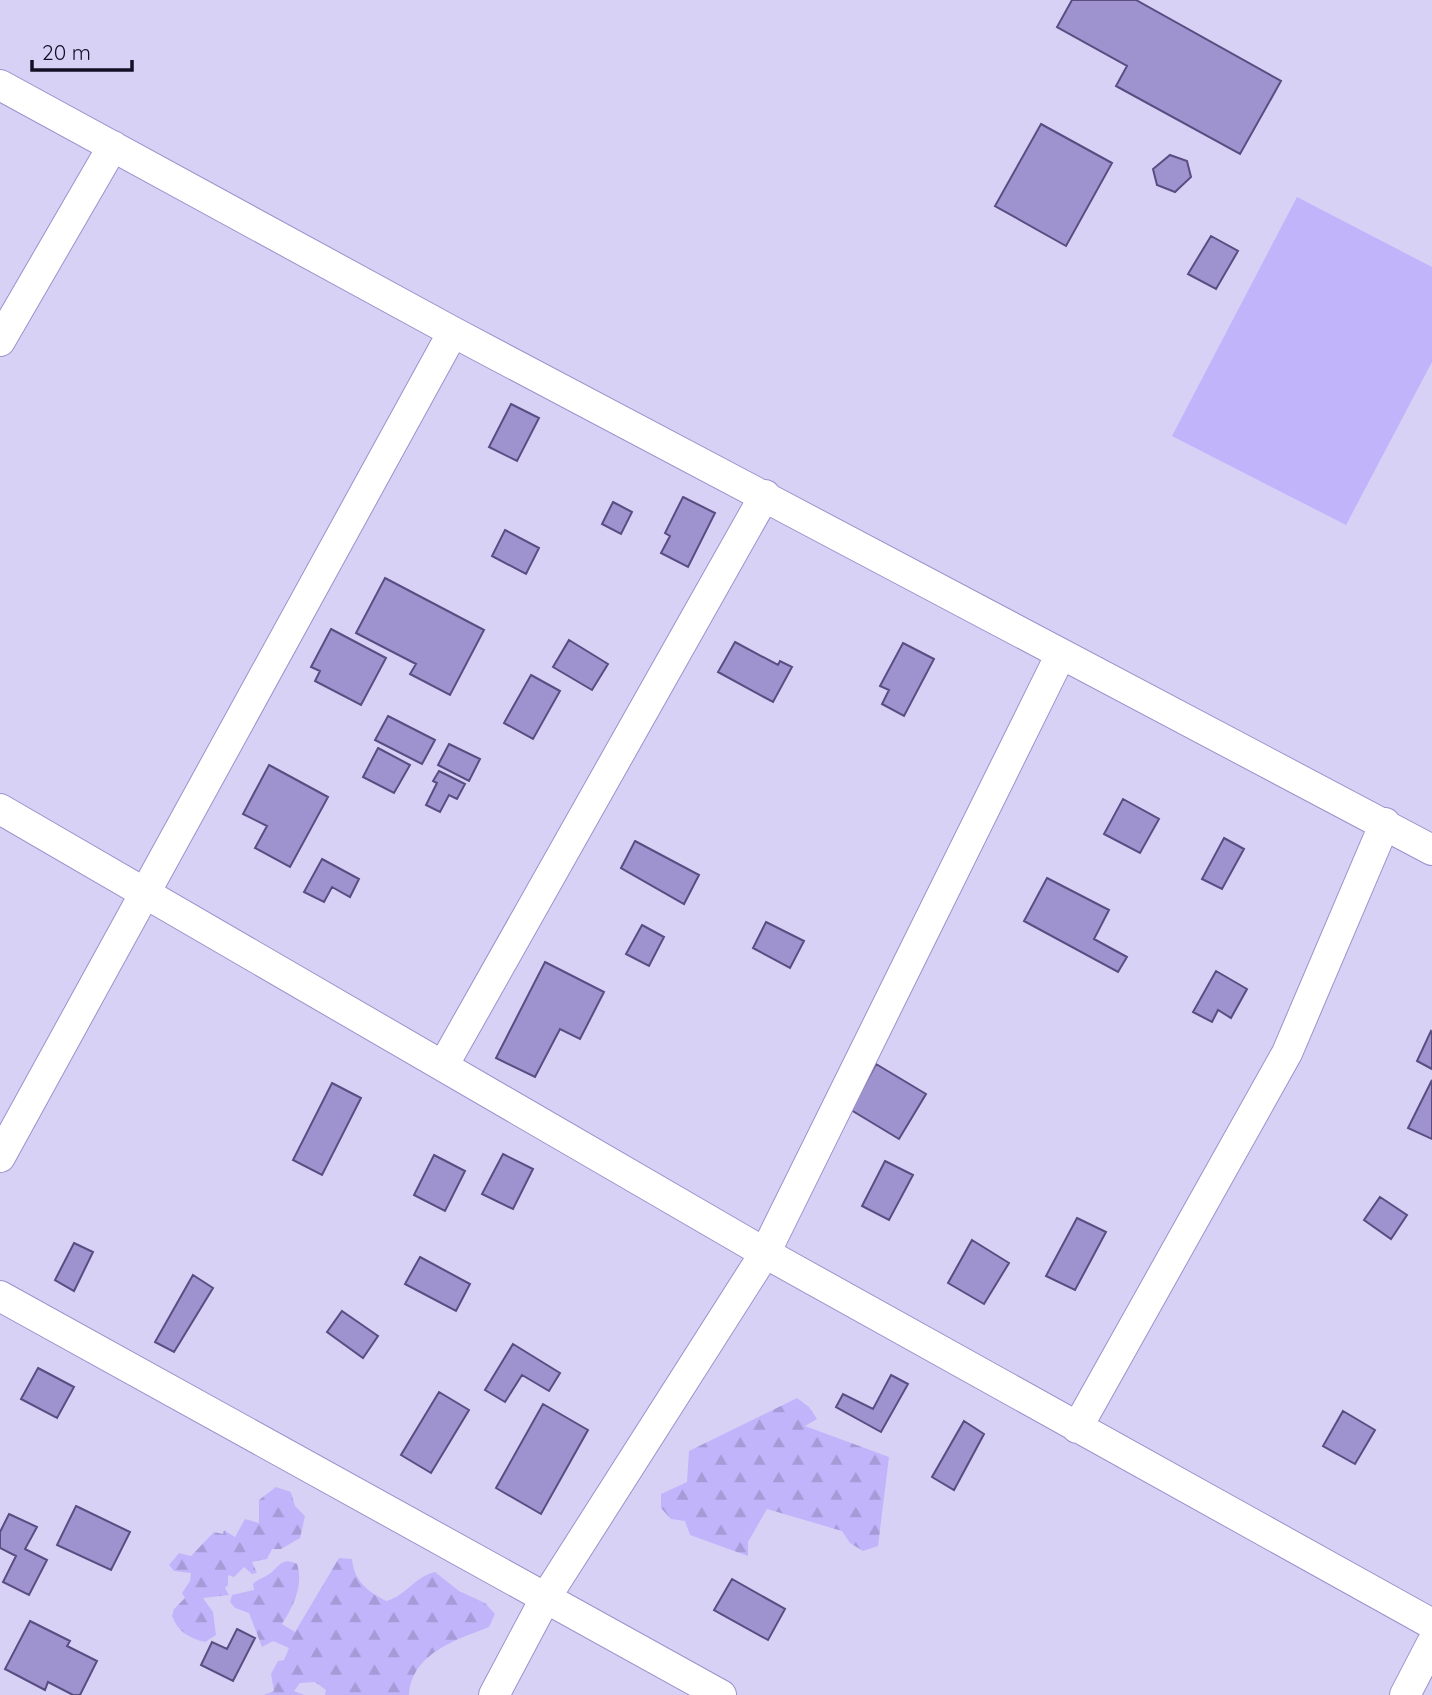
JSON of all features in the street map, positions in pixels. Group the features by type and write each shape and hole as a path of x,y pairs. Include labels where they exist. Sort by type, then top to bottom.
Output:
{"street":[{"path":"0,85 453,332 1385,822 1432,850"},
{"path":"0,341 113,146"},
{"path":"0,1157 453,332"},
{"path":"443,1066 765,495"},
{"path":"494,1695 546,1597 765,1253 1061,654"},
{"path":"0,809 765,1253 1432,1624"},
{"path":"1077,1428 1287,1053 1385,822"},
{"path":"0,1296 721,1695"},
{"path":"1405,1695 1432,1643"}],"green space":[{"path":"1297,197 1432,267 1432,362 1346,525 1172,436"},
{"path":"797,1398 809,1407 817,1419 805,1426 889,1457 878,1546 863,1551 850,1543 842,1531 767,1509 748,1542 748,1556 690,1535 685,1521 671,1519 661,1508 661,1494 687,1482 689,1451"},
{"path":"276,1487 291,1492 295,1506 305,1516 300,1538 281,1549 272,1549 267,1559 252,1562 257,1573 252,1574 244,1567 234,1577 228,1575 228,1585 225,1588 229,1595 203,1598 213,1612 216,1635 205,1642 189,1636 177,1626 172,1616 174,1609 185,1598 182,1593 190,1581 191,1573 174,1571 169,1565 179,1553 191,1556 214,1532 223,1534 224,1530 235,1537 245,1519 259,1523 259,1500"},
{"path":"339,1558 352,1559 355,1573 363,1584 386,1601 435,1572 459,1591 485,1603 495,1614 489,1627 450,1643 427,1658 418,1668 409,1695 325,1695 326,1690 315,1682 300,1683 294,1691 304,1695 264,1695 274,1691 271,1674 278,1661 284,1660 289,1648 273,1641 262,1647 249,1613 235,1608 230,1602 232,1595 254,1590 253,1584 284,1562 297,1564 298,1588 282,1624 295,1632"}],"building":[{"path":"1072,0 1136,0 1281,81 1240,154 1116,86 1127,66 1057,27"},
{"path":"1041,124 1112,163 1066,246 995,206"},
{"path":"1170,155 1187,161 1191,177 1175,192 1157,185 1153,169"},
{"path":"1211,236 1238,251 1216,289 1188,274"},
{"path":"511,404 539,418 517,461 489,447"},
{"path":"683,497 715,513 688,567 661,553 670,536 665,533"},
{"path":"613,502 632,512 621,534 602,524"},
{"path":"505,530 539,548 526,574 492,556"},
{"path":"385,578 484,630 450,695 410,674 416,664 356,633"},
{"path":"331,629 386,658 361,705 315,681 320,671 311,667"},
{"path":"569,640 608,664 592,690 553,667"},
{"path":"735,642 778,665 780,661 792,667 773,702 718,672"},
{"path":"903,643 934,659 904,716 882,704 889,690 880,686"},
{"path":"531,675 560,691 533,739 504,723"},
{"path":"388,716 435,740 422,764 375,740"},
{"path":"449,744 480,759 469,781 438,765"},
{"path":"378,748 410,765 394,793 363,777"},
{"path":"269,765 328,797 290,867 255,848 267,826 243,814"},
{"path":"439,771 465,784 457,799 449,795 440,812 426,805 437,783 433,781"},
{"path":"1123,799 1159,819 1140,853 1104,834"},
{"path":"1224,838 1244,849 1222,889 1202,879"},
{"path":"635,841 699,875 684,904 621,868"},
{"path":"322,859 359,879 350,897 332,887 324,902 304,892"},
{"path":"1047,878 1109,910 1094,939 1127,957 1118,972 1024,921"},
{"path":"766,922 804,941 790,968 753,948"},
{"path":"642,925 664,937 649,966 626,954"},
{"path":"545,962 604,992 580,1039 560,1029 535,1077 496,1058"},
{"path":"1216,971 1247,989 1231,1018 1218,1010 1212,1022 1193,1012"},
{"path":"1432,1032 1432,1069 1417,1061"},
{"path":"876,1064 926,1094 899,1139 851,1110"},
{"path":"1432,1080 1432,1139 1408,1128"},
{"path":"332,1083 361,1098 322,1175 293,1160"},
{"path":"503,1154 533,1169 513,1209 482,1194"},
{"path":"434,1155 465,1171 445,1211 414,1195"},
{"path":"885,1161 913,1175 889,1220 862,1206"},
{"path":"1380,1197 1407,1215 1391,1239 1364,1220"},
{"path":"1077,1218 1106,1232 1075,1290 1046,1276"},
{"path":"972,1240 1009,1263 984,1304 948,1283"},
{"path":"74,1243 93,1252 74,1291 55,1280"},
{"path":"420,1257 470,1284 456,1311 405,1284"},
{"path":"193,1275 213,1288 174,1352 155,1342"},
{"path":"342,1311 378,1336 363,1358 327,1332"},
{"path":"513,1344 560,1373 549,1391 522,1375 505,1402 485,1390"},
{"path":"38,1368 74,1387 57,1418 21,1399"},
{"path":"891,1375 908,1384 881,1432 836,1407 843,1394 873,1409"},
{"path":"439,1392 469,1410 431,1473 401,1455"},
{"path":"543,1404 588,1430 541,1514 496,1488"},
{"path":"1343,1411 1375,1430 1355,1464 1323,1446"},
{"path":"964,1421 984,1434 954,1490 932,1477"},
{"path":"76,1506 130,1532 111,1570 57,1545"},
{"path":"9,1514 37,1527 25,1549 47,1560 29,1595 3,1582 16,1556 0,1548 0,1532"},
{"path":"732,1579 785,1609 768,1640 714,1610"},
{"path":"30,1621 70,1641 67,1646 97,1661 80,1695 73,1695 48,1682 45,1690 5,1669"},
{"path":"237,1629 255,1638 233,1681 201,1665 212,1642 227,1649"}]}
